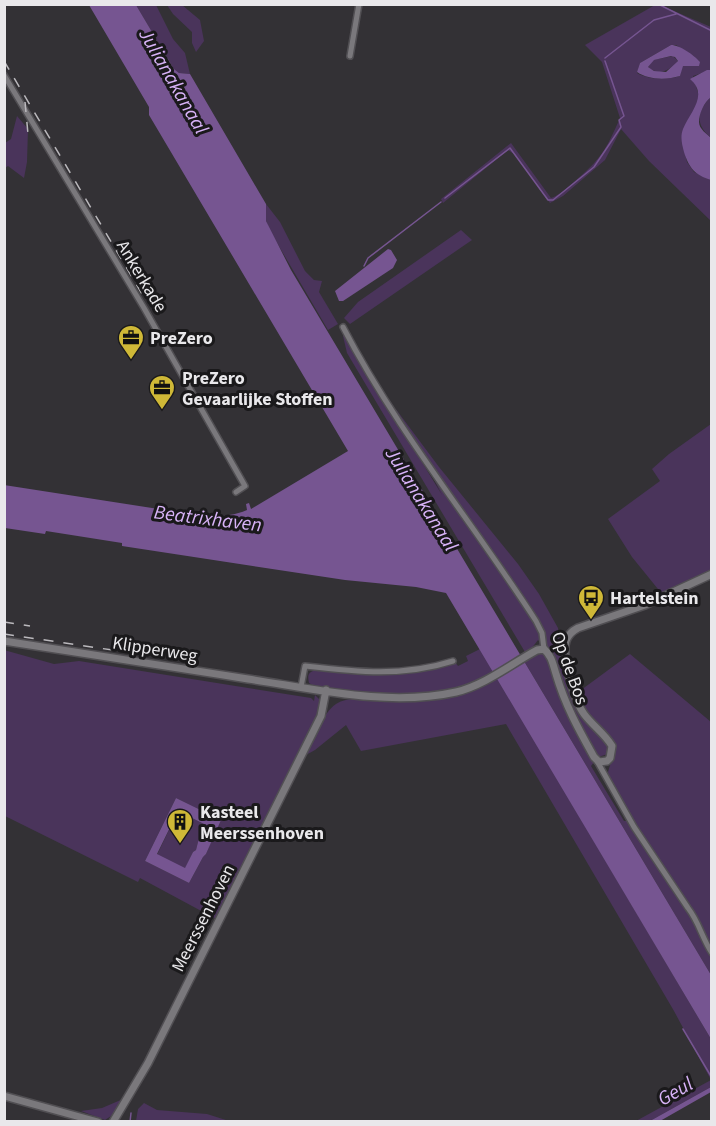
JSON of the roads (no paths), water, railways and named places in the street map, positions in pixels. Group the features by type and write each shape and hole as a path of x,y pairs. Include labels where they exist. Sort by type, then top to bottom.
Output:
{"street":[{"path":"350,56 359,4"},
{"name":"Ankerkade","path":"4,75 144,308 245,486 236,492"},
{"name":"Op de Bos","path":"343,327 388,404 468,525 536,621 542,633 544,649 550,655 563,700 597,761 607,761 612,754 612,747 579,705 565,653 565,642 569,634 578,628 645,605 711,574"},
{"name":"Klipperweg","path":"4,641 301,687 384,696 442,694 461,690 490,677 537,650 544,649"},
{"path":"301,687 305,666 352,672 407,672 428,669 453,661"},
{"name":"Meerssenhoven","path":"112,1122 148,1063 321,716 326,690"},
{"path":"597,761 634,827 687,908 696,918 711,953"},
{"path":"4,1096 98,1122"},
{"path":"76,1116 87,1122"}],"water":[{"path":"89,5 136,5 174,69 179,73 190,74 266,204 266,221 291,270 711,975 711,1039 446,593 122,546 122,543 46,531 45,534 5,528 4,485 210,517 247,510 246,504 249,503 251,509 348,451 149,115 149,107"},
{"path":"671,45 687,51 700,62 699,66 683,66 680,76 663,79 647,77 637,72 640,63","holes":["675,57 678,61 666,72 654,71 648,67 654,60"]},
{"path":"711,70 711,97 702,108 699,125 711,138 711,180 701,176 691,167 681,138 698,97 698,91 690,79"},
{"path":"388,249 397,260 393,268 343,301 339,301 335,291"},
{"path":"176,798 221,820 206,854 189,883 145,861","holes":["178,811 206,825 196,850 185,868 157,854"]},
{"path":"711,1087 711,1092 660,1121 650,1121"}],"waterway":[{"path":"658,4 712,31"},
{"path":"605,58 654,20 676,14"},
{"path":"445,198 510,148 548,200 553,200 594,167 621,127 619,120 624,116 605,61"},
{"path":"364,266 368,258 441,202"},
{"path":"683,1029 712,1078"},
{"path":"130,1122 131,1113"}],"railway":[{"path":"4,61 145,299"},
{"path":"25,102 28,134"},
{"path":"4,622 30,626"},
{"path":"4,634 119,651"}],"place":[{"name":"PreZero","path":"131,361"},
{"name":"PreZero Gevaarlijke Stoffen","path":"162,411"},
{"name":"Hartelstein","path":"591,621"},
{"name":"Kasteel Meerssenhoven","path":"180,845"}],"water label":[{"name":"Julianakanaal","path":"174,81"},
{"name":"Julianakanaal","path":"422,499"},
{"name":"Beatrixhaven","path":"208,518"},
{"name":"Geul","path":"675,1091"}]}
